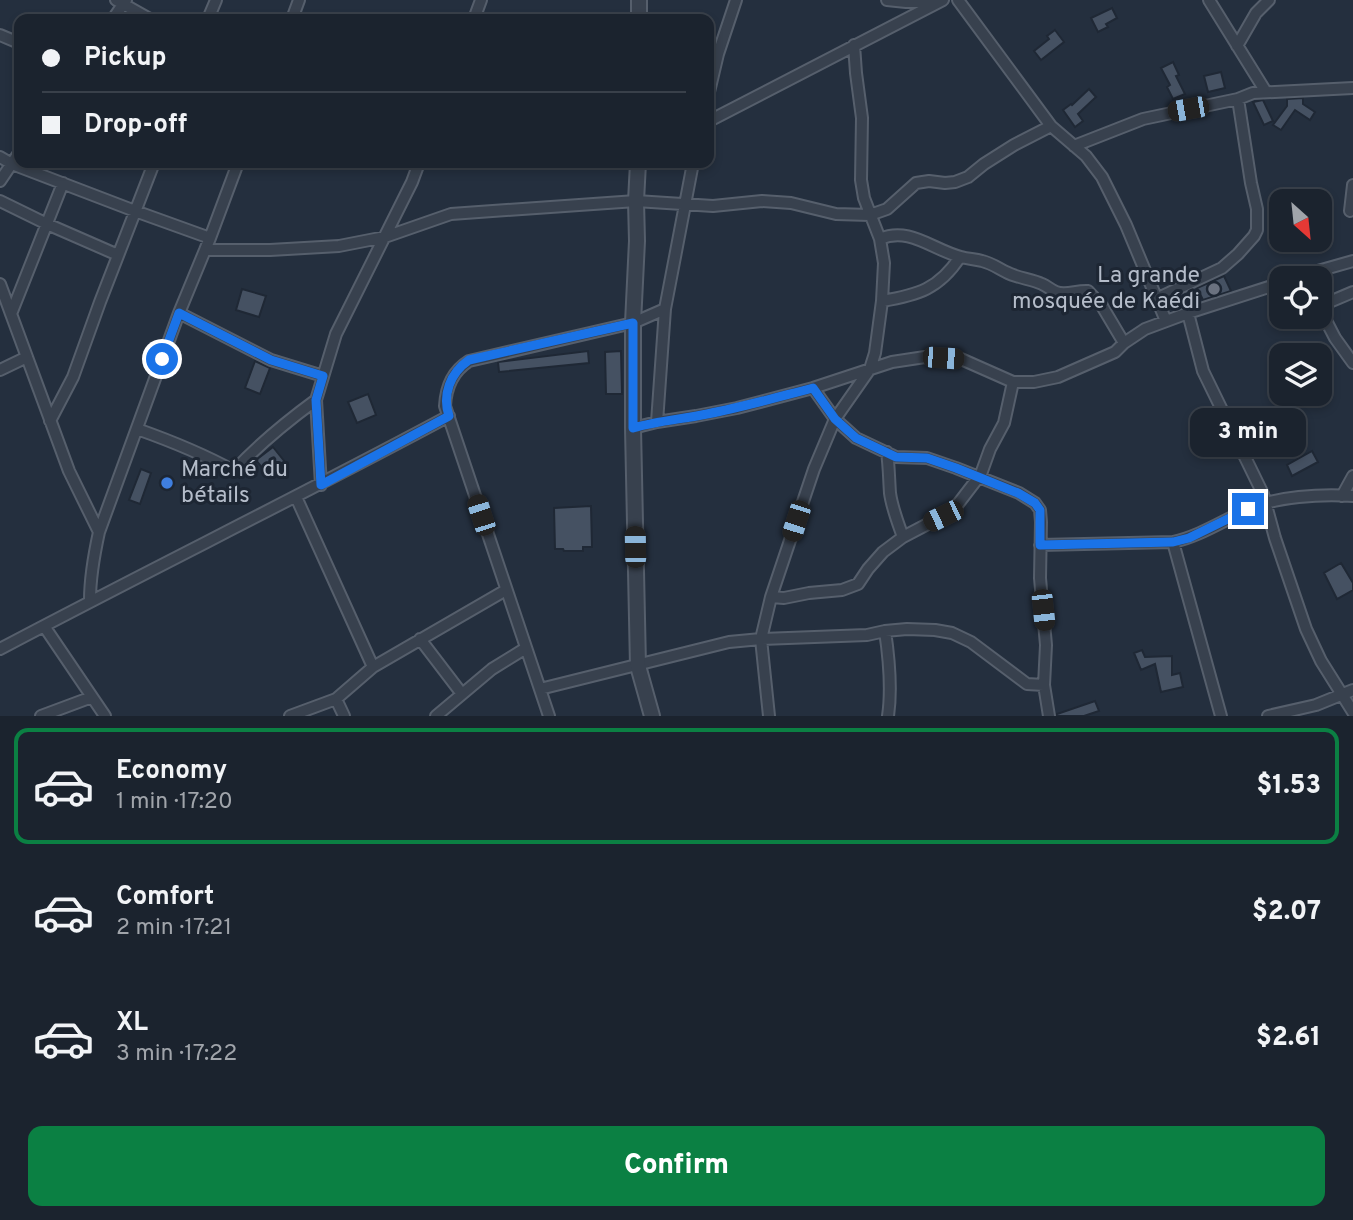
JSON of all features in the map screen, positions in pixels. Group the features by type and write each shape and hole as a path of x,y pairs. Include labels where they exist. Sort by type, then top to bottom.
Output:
{"street":[{"path":"714,71 734,0 743,0"},
{"path":"895,1 941,0"},
{"path":"714,118 941,0"},
{"path":"958,0 1051,126 1086,156 1102,177 1126,225 1166,321"},
{"path":"1209,0 1266,92"},
{"path":"1237,47 1256,13 1269,0"},
{"path":"122,1 142,14"},
{"path":"769,716 761,639 771,597 814,469 835,419 870,369 875,353 882,301 884,263 880,239 860,180 862,118 854,45"},
{"path":"1074,146 1143,118 1238,99 1253,93 1353,88"},
{"path":"1156,299 1222,268 1238,254 1257,230 1257,209 1238,99"},
{"path":"205,250 339,246 385,237 450,214 636,201 713,206 762,201 791,203 835,214 870,215 887,209 916,183 945,183 968,177 1014,145 1051,126"},
{"path":"0,157 12,164"},
{"path":"0,181 14,161"},
{"path":"23,168 210,238"},
{"path":"50,421 73,377 153,168"},
{"path":"90,600 93,558 99,532 179,313 236,168"},
{"path":"321,485 316,400 323,376 337,334 417,168"},
{"path":"638,168 633,428 638,666 652,716"},
{"path":"657,422 665,309 692,168"},
{"path":"11,314 63,183"},
{"path":"1350,211 1353,184"},
{"path":"0,201 118,255"},
{"path":"880,239 900,234 960,257 997,266 1007,273 1043,284 1057,293 1088,291 1102,306 1124,343"},
{"path":"882,301 906,297 940,281 960,257"},
{"path":"1332,267 1353,261"},
{"path":"0,284 69,471 99,532"},
{"path":"633,428 737,408 813,388 892,362 925,357 961,359 1013,382 1034,382 1058,377 1115,352 1145,329 1269,287"},
{"path":"1332,302 1353,292"},
{"path":"534,716 547,711 445,406 449,388 460,367 469,360 633,323 665,309"},
{"path":"179,313 271,360 323,376"},
{"path":"1188,313 1203,371 1266,502 1275,538 1306,629 1321,661 1353,712"},
{"path":"1331,329 1353,363"},
{"path":"0,370 27,357"},
{"path":"771,597 783,598 842,590 858,584 883,552 958,504 978,478 1004,423 1013,382"},
{"path":"813,388 835,419 856,438 896,457 927,458 1018,493 1035,503 1040,510 1040,578 1046,645 1044,685 1049,716"},
{"path":"137,429 187,447 234,471 283,424 316,400"},
{"path":"0,649 90,600 321,485 449,416"},
{"path":"887,452 890,493 903,537"},
{"path":"1040,545 1173,542 1189,538 1266,502 1348,496 1353,476"},
{"path":"296,497 373,667"},
{"path":"1173,542 1220,716"},
{"path":"290,716 336,699 373,667 506,590"},
{"path":"44,625 105,716"},
{"path":"540,689 729,642 867,635 907,629 952,633 971,642 1027,684 1044,685"},
{"path":"885,631 889,679 888,716"},
{"path":"420,639 462,694"},
{"path":"436,716 492,669 526,648"},
{"path":"1268,716 1316,705 1353,690"},
{"path":"41,716 92,697"},
{"path":"336,699 344,716"}],"building":[{"path":"1112,8 1117,18 1098,32 1091,18"},
{"path":"1055,30 1064,42 1041,60 1034,51 1049,39 1047,36"},
{"path":"1173,62 1179,75 1176,76 1185,94 1173,99 1167,87 1170,85 1161,68"},
{"path":"1221,72 1225,88 1208,92 1204,76"},
{"path":"1089,89 1096,97 1078,114 1083,121 1075,127 1063,110"},
{"path":"1303,98 1303,104 1315,112 1310,120 1295,110 1281,130 1273,125 1287,106 1287,99"},
{"path":"1263,100 1273,121 1264,125 1253,102"},
{"name":"La grande mosquée de Kaédi","path":"1224,276 1231,291 1203,300 1197,288"},
{"path":"242,289 266,296 259,317 236,310"},
{"path":"588,351 589,363 499,372 498,362"},
{"path":"621,351 622,394 606,394 605,352"},
{"path":"255,361 270,368 260,394 245,388"},
{"path":"368,394 376,415 357,423 348,402"},
{"path":"273,447 285,462 268,475 256,460"},
{"path":"1312,451 1318,462 1292,476 1287,465"},
{"path":"141,469 151,473 140,504 129,500"},
{"path":"591,506 592,547 583,547 583,551 555,549 554,508"},
{"path":"1341,563 1353,583 1353,590 1337,599 1324,573"},
{"path":"1142,650 1145,657 1172,656 1172,675 1180,673 1183,687 1161,692 1155,664 1141,670 1134,653"},
{"path":"1095,701 1099,711 1084,716 1057,716 1057,714"}],"place":[{"name":"La grande mosquée de Kaédi","path":"1214,289"},
{"name":"Marché du bétails","path":"167,483"}],"route":[{"path":"162,359 179,313 271,360 323,376 316,400 321,485 449,416 445,406 449,388 460,367 469,360 633,323 633,428 737,408 813,388 835,419 856,438 896,457 927,458 956,468 1018,493 1035,503 1040,510 1040,545 1173,542 1189,538 1248,509"}]}
